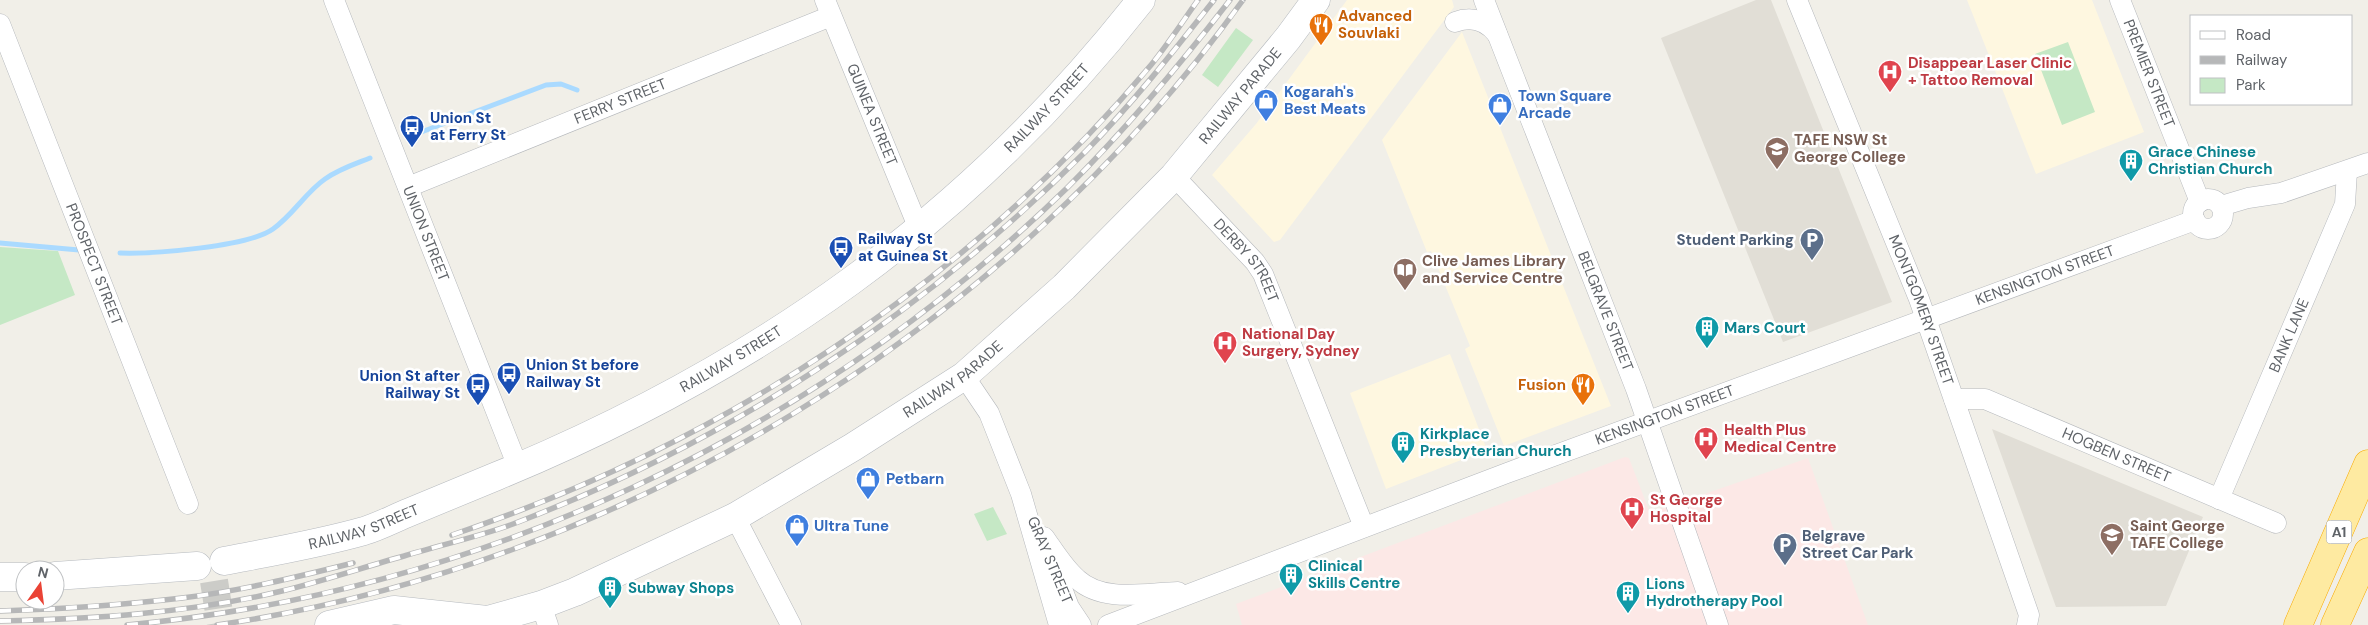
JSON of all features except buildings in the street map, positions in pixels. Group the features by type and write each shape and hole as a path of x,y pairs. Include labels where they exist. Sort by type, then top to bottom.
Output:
{"highway":[{"name":"A1","path":"2298,625 2368,464"},
{"name":"A1","path":"2334,625 2368,552"}],"main road":[{"name":"RAILWAY STREET","path":"65,576 212,571 366,530 518,467 650,406 720,368 825,301 919,229 997,160 1034,123 1085,70 1141,0"},
{"name":"RAILWAY PARADE","path":"329,625 379,613 406,610 479,622 544,615 575,592 735,516 853,447 964,376 1064,286 1174,176 1288,38 1316,0"},
{"path":"0,577 15,577"},
{"path":"379,613 402,617 407,619 410,625"}],"street":[{"name":"UNION STREET","path":"334,0 518,467"},
{"name":"BELGRAVE STREET","path":"1484,0 1634,383 1718,625"},
{"name":"MONTGOMERY STREET","path":"1797,0 1927,320 2029,615 2027,625"},
{"name":"PREMIER STREET","path":"2120,0 2197,211"},
{"name":"FERRY STREET","path":"408,187 828,8"},
{"name":"GUINEA STREET","path":"828,8 919,229"},
{"path":"1455,22 1475,19 1490,26 1497,34"},
{"name":"PROSPECT STREET","path":"0,24 188,504"},
{"path":"2222,212 2210,199 2197,211 2202,228 2210,229 2217,227 2222,212 2248,198 2281,193 2368,163"},
{"name":"BANK LANE","path":"2219,498 2345,204 2347,171"},
{"name":"DERBY STREET","path":"1174,176 1249,255 1263,274 1364,527"},
{"name":"KENSINGTON STREET","path":"1108,625 1646,421 1927,320 2197,211"},
{"name":"GRAY STREET","path":"964,376 990,413 1021,494 1059,625"},
{"name":"HOGBEN STREET","path":"1954,400 1985,399 2276,523"},
{"name":"GRAY STREET","path":"1021,494 1044,537 1063,594 1081,625"},
{"path":"735,516 791,625"},
{"path":"1044,537 1075,578 1095,590 1126,594 1197,591"}],"shaded area":[{"path":"1347,0 1452,0 1454,7 1280,240 1274,242 1212,175 1256,124"},
{"name":"TAFE NSW St George College","path":"1756,0 1771,0 1892,302 1783,342 1661,38"},
{"path":"1967,0 2092,0 2144,132 2036,174"},
{"path":"1462,32 1611,406 1504,446 1465,349 1470,346 1431,251 1427,252 1382,140"},
{"path":"1450,354 1487,450 1386,489 1350,393"},
{"name":"Saint George TAFE College","path":"1992,429 2203,517 2166,606 2056,607"},
{"name":"St George Hospital","path":"1625,457 1629,458 1650,513 1808,458 1868,625 1242,625 1236,604"}],"green space":[{"path":"1236,28 1253,40 1218,87 1202,75"},
{"path":"2068,42 2095,112 2062,125 2035,54"},
{"path":"0,247 58,251 75,295 0,325"},
{"path":"993,507 1007,534 987,541 974,514"}],"waterway":[{"path":"416,134 546,85 561,84 577,90"},
{"path":"120,253 199,248 222,245 261,235 280,223 318,184 330,175 370,158"},
{"path":"0,243 79,250"}],"tunnel":[{"path":"214,581 221,625"}],"railway":[{"path":"452,535 552,498 649,454 743,404 834,348 921,285 1003,217 1080,144 1151,65 1198,0"},
{"path":"0,621 142,614 212,605 282,591 500,529 593,491 671,454 746,413 819,368 890,319 958,267 1086,151 1136,96 1214,0"},
{"path":"127,625 258,607 387,578 513,537 634,487 751,426 863,356 968,276 1067,188 1152,97 1230,0"},
{"path":"217,625 367,595 514,549 656,489 792,414 920,328 1039,229 1147,119 1243,0"},
{"path":"0,611 114,605 204,595 268,583 353,563"}],"place":[{"name":"Advanced Souvlaki","path":"1321,46"},
{"name":"Disappear Laser Clinic + Tattoo Removal","path":"1890,93"},
{"name":"Kogarah's Best Meats","path":"1266,122"},
{"name":"Town Square Arcade","path":"1500,126"},
{"name":"Union St at Ferry St","path":"412,148"},
{"name":"TAFE NSW St George College","path":"1777,170"},
{"name":"Grace Chinese Christian Church","path":"2131,182"},
{"name":"Student Parking","path":"1812,261"},
{"name":"Railway St at Guinea St","path":"841,269"},
{"name":"Clive James Library and Service Centre","path":"1405,291"},
{"name":"Mars Court","path":"1707,349"},
{"name":"National Day Surgery, Sydney","path":"1225,364"},
{"name":"Union St before Railway St","path":"509,395"},
{"name":"Union St after Railway St","path":"478,406"},
{"name":"Fusion","path":"1583,406"},
{"name":"Health Plus Medical Centre","path":"1706,460"},
{"name":"Kirkplace Presbyterian Church","path":"1403,464"},
{"name":"Petbarn","path":"868,500"},
{"name":"St George Hospital","path":"1632,530"},
{"name":"Ultra Tune","path":"797,547"},
{"name":"Saint George TAFE College","path":"2112,556"},
{"name":"Belgrave Street Car Park","path":"1785,566"},
{"name":"Clinical Skills Centre","path":"1291,596"},
{"name":"Subway Shops","path":"610,609"},
{"name":"Lions Hydrotherapy Pool","path":"1628,614"}]}
